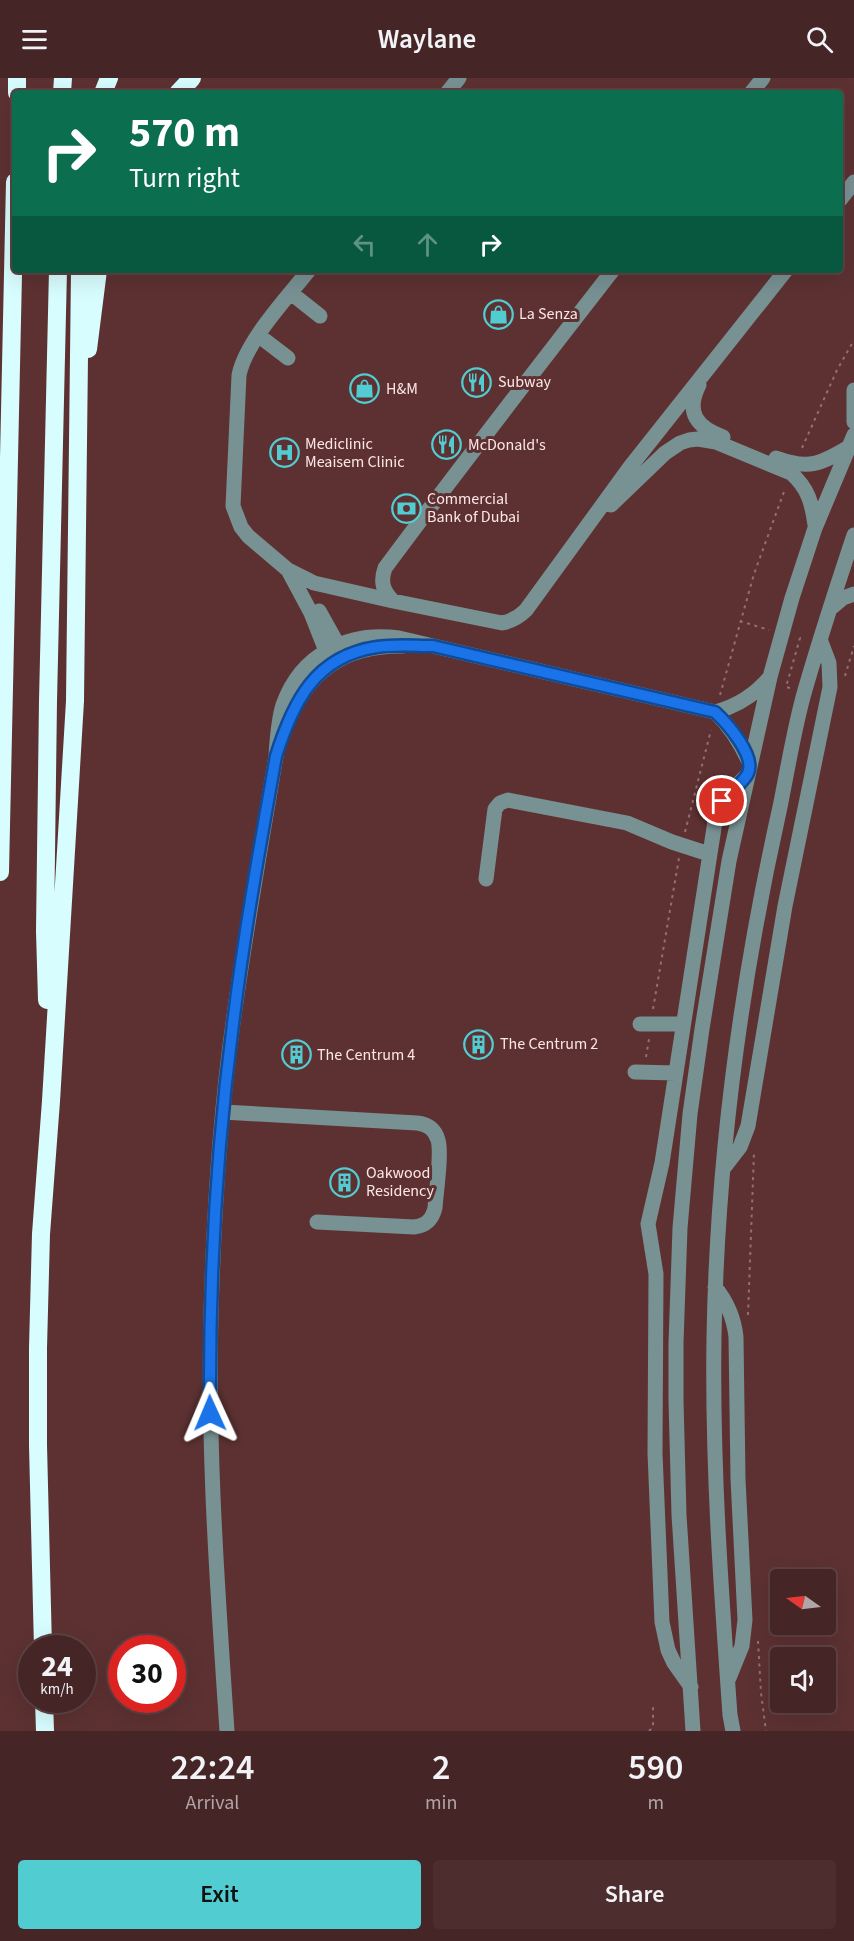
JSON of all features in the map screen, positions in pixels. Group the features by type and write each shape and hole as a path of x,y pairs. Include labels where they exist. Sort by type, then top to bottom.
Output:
{"highway":[{"path":"181,90 192,78"},
{"path":"0,872 13,273"},
{"path":"51,1101 45,931 58,273"},
{"path":"43,1635 38,1456 41,1234 75,701 78,608 77,407 80,273"},
{"path":"77,407 98,273"},
{"path":"44,1713 45,1728"}],"street":[{"path":"449,90 459,78"},
{"path":"753,90 763,78"},
{"path":"843,196 854,182"},
{"path":"307,273 245,354 238,375 233,506 241,527 248,536 288,570 314,583 492,622 511,621 526,610 623,476 784,273"},
{"path":"393,601 386,595 382,586 385,568 461,466 612,273"},
{"path":"291,293 320,316"},
{"path":"258,335 288,358"},
{"path":"706,370 693,402 693,412 704,429 785,461 804,465 821,463 851,441"},
{"path":"854,390 854,422"},
{"path":"589,525 664,453 680,443 698,439 716,442 791,473 809,495 815,528"},
{"path":"693,1731 677,1458 676,1343 680,1228 690,1114 729,861 770,677 815,528 851,441"},
{"path":"733,1731 720,1582 713,1418 722,1171 731,1090 755,928 804,692 854,535"},
{"path":"288,570 332,648"},
{"path":"314,583 309,587 310,593 332,648"},
{"path":"831,608 843,598 854,594"},
{"path":"227,1731 214,1542 210,1370 216,1198 233,1025 280,718 287,695 308,666 332,648 362,637 387,636 715,712 728,709 746,700 770,677"},
{"path":"722,1171 740,1146 748,1126 785,906 830,687 829,663 820,642"},
{"path":"276,756 297,701 314,678 326,668 344,657 364,650 392,646 433,646"},
{"path":"715,712 739,741 749,769"},
{"path":"691,1686 671,1657 662,1622 655,1453 656,1274 648,1224 662,1163 714,823 718,807 749,769"},
{"path":"486,879 495,809 500,803 508,801 627,823 672,842 709,854"},
{"path":"640,1024 683,1024"},
{"path":"635,1072 676,1073"},
{"path":"223,1112 417,1123 430,1127 435,1133 439,1147 433,1216 429,1222 414,1227 317,1222"},
{"path":"716,1287 728,1305 736,1337 738,1479 745,1620 742,1646 727,1681"}],"path":[{"path":"845,676 854,646"},
{"path":"748,1317 754,1149"},
{"path":"758,1636 766,1731"},
{"path":"650,1731 653,1727 652,1704"}],"place":[{"name":"La Senza","path":"498,314"},
{"name":"Subway","path":"477,382"},
{"name":"H&M","path":"365,389"},
{"name":"McDonald's","path":"447,445"},
{"name":"Mediclinic Meaisem Clinic","path":"284,453"},
{"name":"Commercial Bank of Dubai","path":"406,508"},
{"name":"The Centrum 2","path":"479,1044"},
{"name":"The Centrum 4","path":"296,1055"},
{"name":"Oakwood Residency","path":"345,1182"}],"route":[{"path":"210,1413 216,1198 223,1112 245,938 276,756 297,701 314,678 337,660 364,650 392,646 433,646 715,712 739,741 750,764 748,774 722,801"}]}
